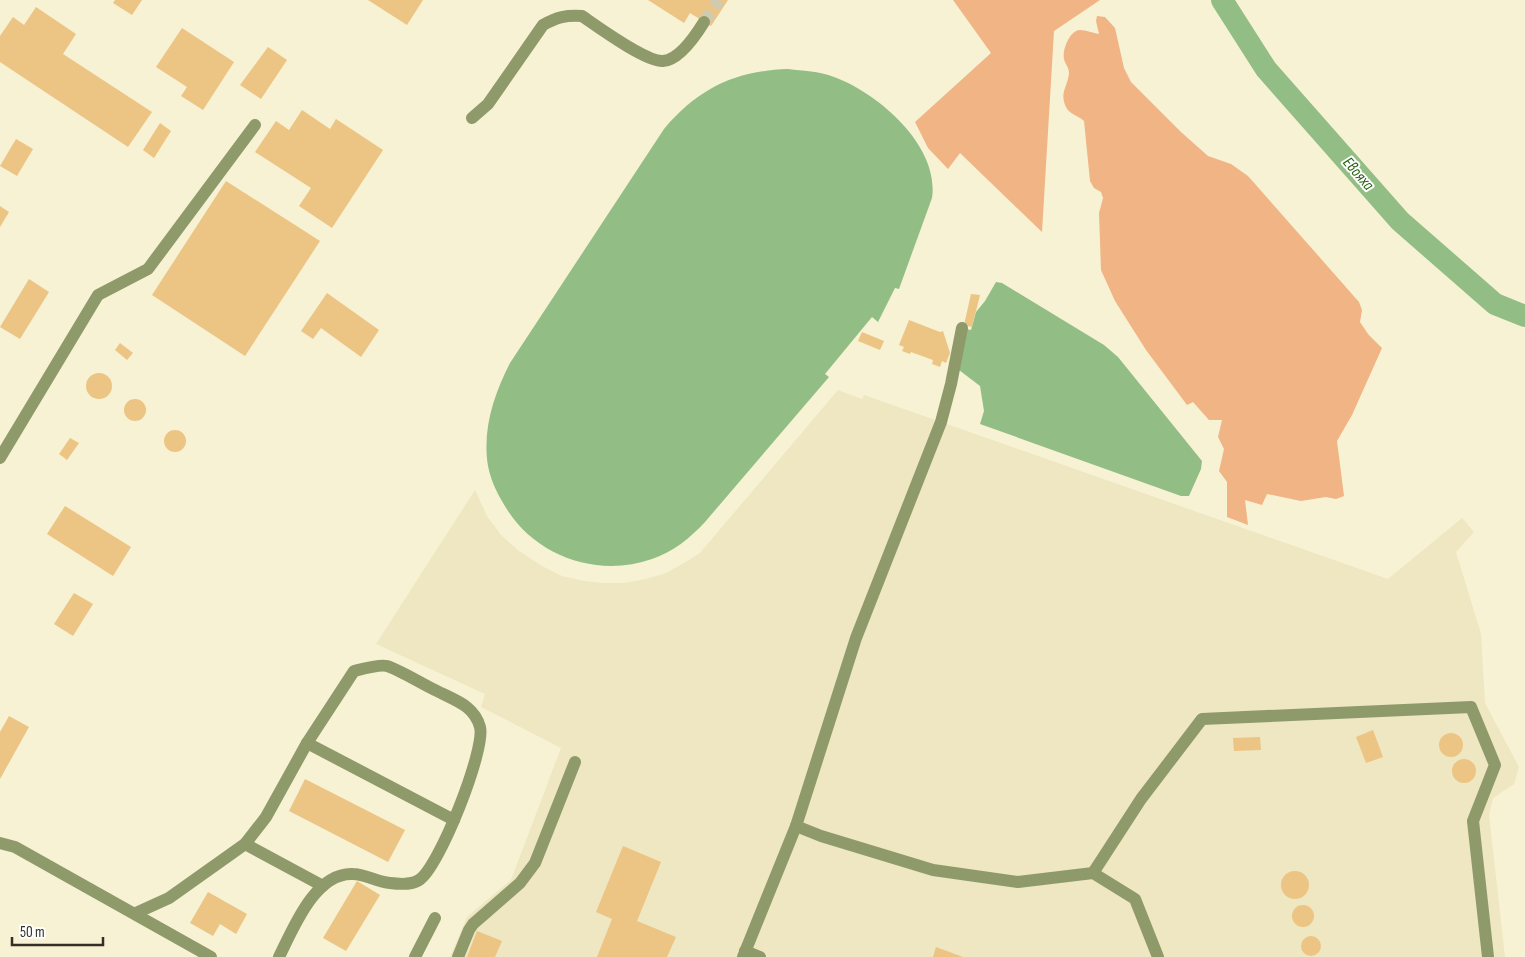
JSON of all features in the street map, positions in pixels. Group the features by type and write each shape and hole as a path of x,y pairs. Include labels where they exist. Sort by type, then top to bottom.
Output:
{"lane":[{"path":"472,118 488,104 544,26 556,18 569,15 582,16 648,58 664,61 678,55 695,37 704,22"},
{"path":"0,458 98,296 148,269 255,126"},
{"path":"760,957 744,954 796,826 856,638 940,422 951,384 962,328"},
{"path":"136,913 169,898 245,844 266,818 307,743 354,671 386,666 471,708 480,728 477,755 454,820 430,870 418,881 399,884 385,883 354,873 340,874 323,886 302,909 279,957"},
{"path":"1093,873 1141,799 1202,719 1471,707 1496,765 1472,821 1488,957"},
{"path":"307,743 454,820"},
{"path":"458,957 473,924 520,883 535,863 575,762"},
{"path":"796,826 821,836 933,870 1018,882 1093,873 1135,899 1158,957"},
{"path":"0,843 15,847 136,913 211,957"},
{"path":"245,844 323,886"},
{"path":"415,957 435,918"}],"shaded area":[{"path":"953,0 1100,0 1054,31 1042,232 960,153 948,169 928,148 915,122 991,53"},
{"path":"1097,16 1105,17 1115,28 1124,68 1131,82 1208,156 1231,164 1248,176 1359,302 1362,310 1360,322 1368,334 1382,348 1352,415 1337,441 1344,496 1336,499 1326,497 1301,501 1267,494 1262,505 1245,500 1248,525 1227,517 1227,482 1219,471 1224,449 1218,437 1222,420 1209,420 1193,402 1187,405 1146,350 1115,301 1101,270 1099,213 1103,198 1101,192 1094,188 1090,181 1084,121 1067,109 1063,98 1069,73 1064,55 1068,41 1073,33 1080,30 1099,34 1096,21"},
{"path":"788,69 828,75 869,95 902,124 916,141 926,159 932,179 932,198 899,289 895,288 878,322 872,317 825,374 829,377 705,522 681,544 667,553 652,559 632,564 611,566 571,559 553,551 536,541 508,511 493,484 489,472 487,453 488,426 494,400 504,375 510,363 664,129 691,103 719,84 751,73"},
{"path":"996,282 1002,283 1104,345 1118,357 1202,461 1201,469 1189,496 1181,496 980,424 984,411 980,386 959,370 966,329 971,330 976,312"},
{"path":"838,390 862,399 864,395 1388,579 1462,518 1474,532 1456,552 1481,634 1485,703 1519,767 1514,784 1493,798 1489,815 1505,957 450,957 467,917 511,880 561,748 481,707 485,694 376,644 475,490 487,516 501,535 519,551 542,566 562,576 584,581 624,583 646,579 666,573 700,553"}],"building":[{"path":"115,0 142,0 132,15 113,3"},
{"path":"368,0 423,0 407,25"},
{"path":"648,0 728,0 711,26 690,13 684,23"},
{"path":"36,7 76,34 63,54 152,112 128,147 0,62 0,36 13,17 24,25"},
{"path":"182,28 234,62 203,110 181,96 187,87 156,67"},
{"path":"268,47 287,60 261,99 240,85"},
{"path":"302,110 330,129 336,119 383,150 332,228 299,206 311,188 255,152 276,121 289,130"},
{"path":"160,123 171,131 154,158 143,150"},
{"path":"16,139 33,149 17,176 0,166"},
{"path":"226,181 320,241 245,356 152,295"},
{"path":"0,206 9,212 0,227"},
{"path":"29,279 49,292 20,339 0,327"},
{"path":"327,293 379,330 361,357 321,328 313,339 301,331"},
{"path":"971,294 980,295 972,327 964,325"},
{"path":"909,320 940,332 943,331 950,353 946,363 942,361 940,367 932,364 933,360 911,352 910,354 902,351 904,347 899,345"},
{"path":"862,332 884,341 880,350 858,341"},
{"path":"120,343 133,353 127,360 115,350"},
{"path":"99,373 108,377 112,386 108,395 99,399 90,395 86,386 90,377"},
{"path":"131,399 139,399 146,406 146,414 139,421 131,421 124,414 124,406"},
{"path":"171,430 179,430 186,437 186,445 179,452 171,452 164,445 164,437"},
{"path":"70,438 79,443 67,460 59,454"},
{"path":"65,506 131,547 113,576 47,534"},
{"path":"74,593 93,604 73,636 54,624"},
{"path":"9,716 29,727 0,779 0,732"},
{"path":"1373,730 1383,757 1366,763 1356,737"},
{"path":"1451,733 1459,737 1463,745 1459,753 1451,757 1443,753 1439,745 1443,737"},
{"path":"1260,737 1261,750 1234,751 1233,738"},
{"path":"1464,759 1469,760 1475,766 1475,776 1469,782 1464,783 1459,782 1453,776 1452,771 1453,766 1459,760"},
{"path":"305,779 405,830 388,862 289,811"},
{"path":"623,846 661,862 637,921 676,937 667,957 597,957 612,919 596,912"},
{"path":"1295,871 1305,875 1309,885 1305,895 1295,899 1285,895 1281,885 1285,875"},
{"path":"357,881 380,895 346,951 323,938"},
{"path":"208,892 247,914 236,934 220,924 213,936 190,923"},
{"path":"1303,905 1311,908 1314,916 1311,924 1303,927 1295,924 1292,916 1295,908"},
{"path":"477,931 502,941 495,957 467,957"},
{"path":"1311,936 1318,939 1321,946 1318,953 1311,956 1304,953 1301,946 1304,939"},
{"path":"936,947 963,957 933,957"}],"waterway":[{"name":"Евояха","path":"1222,0 1266,69 1400,221 1495,304 1525,316"}],"tunnel":[{"path":"704,22 719,0"}]}
